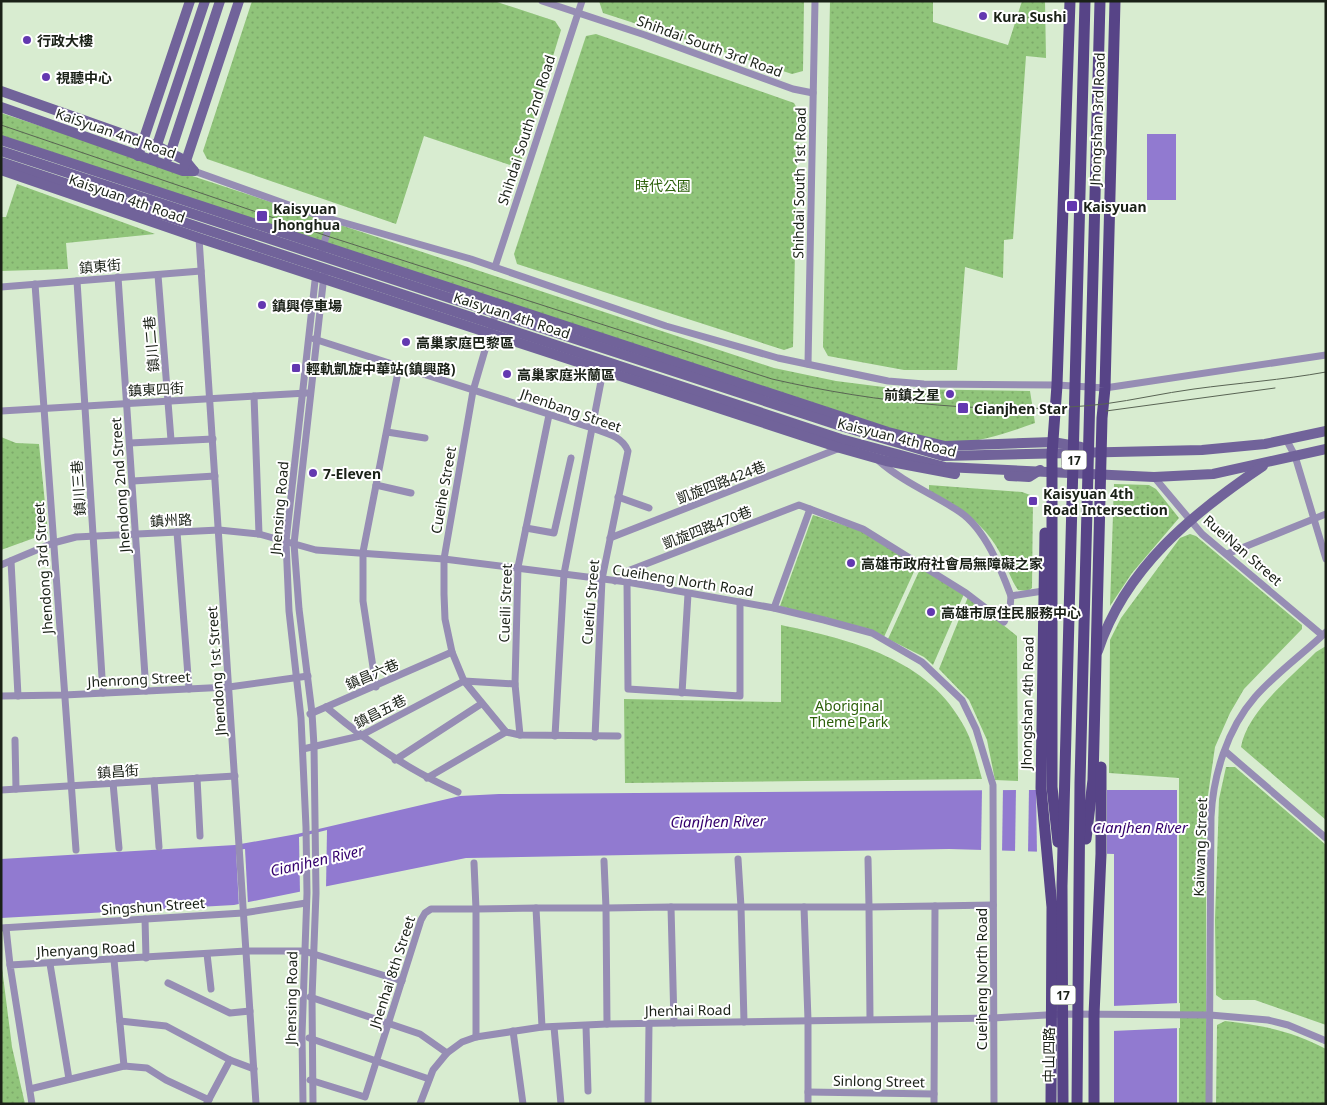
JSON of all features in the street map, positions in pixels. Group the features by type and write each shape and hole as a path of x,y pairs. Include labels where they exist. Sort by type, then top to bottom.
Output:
{"main road":[{"name":"17","path":"1057,385 1070,1"},
{"name":"Jhongshan 3rd Road","path":"1061,853 1066,786 1085,1"},
{"name":"Jhongshan 3rd Road","path":"1082,853 1080,783 1100,1"},
{"name":"Jhongshan 3rd Road","path":"1105,388 1115,1"},
{"name":"Jhongshan 4th Road","path":"1047,787 1052,448 1057,385"},
{"name":"17","path":"1094,1104 1098,1015 1101,854 1097,786 1095,659 1100,474 1105,388"},
{"name":"Jhongshan 4th Road","path":"1047,787 1043,591 1046,484 1053,471"},
{"name":"17","path":"1082,853 1097,786 1107,485 1100,474"},
{"name":"17","path":"1047,787 1045,852 1052,907 1058,1015 1052,1104"},
{"name":"17","path":"1047,787 1061,853"},
{"name":"中山四路","path":"1061,853 1062,886 1058,1015 1063,1104"},
{"name":"中山四路","path":"1077,1104 1077,1014 1082,853"}],"street":[{"path":"138,156 190,1"},
{"path":"152,160 205,1"},
{"path":"167,165 220,1"},
{"path":"184,166 238,1"},
{"name":"Shihdai South 3rd Road","path":"542,1 813,94"},
{"name":"Shihdai South 2nd Road","path":"495,267 582,1"},
{"name":"Shihdai South 1st Road","path":"808,364 816,1"},
{"name":"KaiSyuan 4nd Road","path":"1,91 157,146 194,171"},
{"name":"KaiSyuan 4nd Road","path":"1,107 138,156 167,165 184,166"},
{"name":"Kaisyuan 4th Road","path":"1,140 321,264"},
{"name":"Kaisyuan 4th Road","path":"1,151 321,264 494,318 785,420 887,452 945,467 1040,470"},
{"name":"Kaisyuan 4th Road","path":"1,162 494,318 888,432 945,446 1102,451 1202,450 1286,439 1326,431"},
{"name":"Kaisyuan 4th Road","path":"1,170 199,238 321,264"},
{"path":"194,171 331,219 495,267 666,326 808,364 888,381 924,384 1057,385 1105,388 1326,355"},
{"name":"Jhensing Road","path":"304,1104 302,1078 302,994 307,893 306,833 301,718 289,611 286,540 309,337 321,264 331,219"},
{"name":"Jhendong 1st Street","path":"199,238 256,1104"},
{"name":"Jhensing Road","path":"313,1104 312,998 316,893 314,746 294,544 318,340 321,264"},
{"name":"鎮東街","path":"1,287 201,271"},
{"name":"鎮川二巷","path":"158,275 171,440"},
{"name":"Jhendong 2nd Street","path":"118,277 146,691"},
{"name":"鎮川三巷","path":"77,281 103,694"},
{"name":"Jhendong 3rd Street","path":"35,284 76,850"},
{"name":"Kaisyuan 4th Road","path":"494,318 603,371 877,459 944,474 1029,477 1040,470"},
{"name":"Cueihe Street","path":"494,318 473,391 444,559 446,620 452,652 464,681 506,732"},
{"name":"Jhenbang Street","path":"309,337 592,428 625,442"},
{"path":"376,686 363,601 363,552 399,367"},
{"path":"555,736 564,574 603,371"},
{"name":"鎮東四街","path":"1,410 312,393"},
{"path":"254,396 259,534"},
{"name":"Cueili Street","path":"520,735 515,684 518,567 549,415"},
{"path":"387,432 425,438"},
{"path":"130,443 212,439"},
{"path":"1286,439 1295,456 1312,520 1326,559"},
{"name":"Cueifu Street","path":"595,737 602,579 628,451 625,442"},
{"name":"凱旋四路424巷","path":"610,538 840,448"},
{"path":"1040,470 1154,477 1213,474 1326,449"},
{"path":"526,528 554,534 571,458"},
{"path":"774,608 810,509 863,529 966,593 1004,622 1010,608 1011,596 998,563 973,525 961,512 894,475 877,459"},
{"path":"1095,659 1115,610 1139,573 1165,542 1207,505 1269,462"},
{"path":"133,481 215,476"},
{"name":"RueiNan Street","path":"1154,477 1189,520 1227,554 1324,633"},
{"path":"376,485 411,493"},
{"path":"618,497 649,508"},
{"name":"凱旋四路470巷","path":"615,580 625,572 799,505 810,509"},
{"path":"1227,554 1326,514"},
{"name":"鎮州路","path":"1,565 54,543 93,536 219,530 259,534 286,540"},
{"path":"177,532 189,689"},
{"name":"Cueiheng North Road","path":"286,540 316,550 444,559 615,580 774,608 872,633 922,662 962,700 976,728 993,785 994,1104"},
{"path":"11,561 18,696"},
{"path":"627,582 628,689 740,696 740,602"},
{"path":"1011,596 1043,591"},
{"path":"682,693 688,594"},
{"name":"Kaiwang Street","path":"1209,1104 1211,818 1214,788 1225,751 1243,713 1256,696 1324,633"},
{"name":"鎮昌六巷","path":"301,718 452,652"},
{"name":"Jhenrong Street","path":"1,696 64,696 229,687 308,676"},
{"path":"464,681 515,684"},
{"name":"鎮昌五巷","path":"303,749 360,736 464,681"},
{"path":"395,760 481,704"},
{"path":"326,706 360,736 395,760 427,778 458,792"},
{"path":"427,778 506,732 520,735 618,736"},
{"path":"15,740 16,790"},
{"path":"1225,751 1326,838"},
{"name":"鎮昌街","path":"1,790 235,776"},
{"path":"197,778 200,836"},
{"path":"154,781 159,847"},
{"path":"113,783 119,848"},
{"path":"738,859 744,1022"},
{"path":"868,859 870,1019"},
{"path":"604,861 607,1024"},
{"path":"474,863 476,1037"},
{"name":"Singshun Street","path":"4,928 145,919 306,903"},
{"path":"476,909 993,905"},
{"name":"Sinlong Street","path":"808,1092 934,1094 936,1018 935,906"},
{"path":"670,907 674,1023"},
{"path":"804,907 808,1020 808,1104"},
{"path":"536,908 542,1027"},
{"name":"Jhenhai 8th Street","path":"313,1080 365,1097 425,913 431,909 476,909"},
{"path":"145,919 146,958"},
{"path":"4,928 32,1104"},
{"name":"Jhenyang Road","path":"10,965 246,951 304,951 402,980"},
{"path":"207,954 210,989"},
{"path":"114,960 124,1066"},
{"path":"50,964 69,1079"},
{"path":"168,983 230,1014 250,1011"},
{"path":"302,994 420,1034 447,1053"},
{"name":"Jhenhai Road","path":"420,1104 433,1070 447,1053 462,1042 476,1037 542,1027 607,1024 993,1018 1077,1014 1210,1015 1268,1020 1288,1025 1326,1041"},
{"path":"120,1021 166,1026 230,1060 254,1069"},
{"path":"648,1104 649,1024"},
{"path":"586,1026 588,1091"},
{"path":"554,1027 560,1104"},
{"path":"513,1031 523,1104"},
{"path":"302,1035 429,1079"},
{"path":"30,1089 124,1066 147,1068 208,1102 230,1060"},
{"path":"302,1078 313,1080"},
{"path":"934,1094 934,1104"}],"green space":[{"path":"252,1 494,1 555,21 561,30 519,168 424,136 396,224 207,159 203,151"},
{"path":"599,1 804,1 803,71 792,74 603,13"},
{"path":"830,1 933,1 933,22 1008,45 1022,1 1045,1 1046,58 1026,56 1013,239 1004,240 1003,278 965,267 957,370 904,370 828,356 823,347"},
{"name":"時代公園","path":"596,34 794,103 798,110 793,347 784,350 517,264 514,254 586,36"},
{"path":"1,113 774,368 836,381 899,389 1030,391 1035,423 992,437 958,442 933,440 889,429 1,138"},
{"path":"17,184 155,234 66,243 68,269 1,271 1,217 6,217"},
{"path":"1,437 16,443 39,444 48,533 1,550"},
{"path":"1114,484 1149,485 1156,489 1179,518 1132,573 1110,606"},
{"path":"929,485 1022,492 1033,496 1032,588 1028,591 1018,590 993,541 977,523 950,503 929,491"},
{"path":"813,515 862,531 917,565 884,637 780,606"},
{"path":"1190,534 1196,536 1302,625 1302,629 1244,689 1230,713 1215,747 1206,809 1206,1104 1179,1104 1179,778 1109,773 1110,640 1121,618 1180,538"},
{"path":"921,567 964,594 933,665 924,657 888,639"},
{"path":"968,597 1017,636 1018,781 995,780 987,740 969,700 939,669"},
{"name":"Aboriginal Theme Park","path":"781,625 834,638 886,656 931,684 950,704 965,728 973,746 982,779 625,783 624,699 781,702"},
{"path":"1326,646 1326,820 1241,747 1252,721 1271,696 1316,652"},
{"path":"1226,767 1235,767 1326,845 1326,1025 1255,1000 1223,1000 1216,995 1215,920 1219,799"},
{"path":"1,960 12,1047 25,1104 1,1104"},
{"path":"1225,1021 1289,1033 1326,1049 1326,1104 1216,1104 1217,1025"}],"water":[{"path":"1147,134 1176,134 1176,200 1147,200"},
{"name":"Cianjhen River","path":"1177,790 1177,1104 1114,1104 1114,854 949,849 466,858 234,905 1,918 1,859 235,845 297,834 460,796 499,794"}],"pier":[{"path":"1003,787 1002,854 981,853 982,788"},
{"path":"1016,787 1029,787 1028,854 1015,854"},
{"path":"1036,787 1107,787 1107,856 1037,855"},
{"path":"327,830 326,889 300,894 299,837"},
{"path":"245,849 248,905 239,907 236,850"},
{"path":"1180,1003 1180,1028 1112,1031 1112,1006"}],"tram line":[{"path":"1,125 327,236 772,379 853,395 895,401 980,408 1064,407 1104,404 1194,389 1326,372"},
{"path":"1106,411 1275,388"}],"place":[{"name":"Kura Sushi","path":"983,16"},
{"name":"行政大樓","path":"27,40"},
{"name":"視聽中心","path":"46,77"},
{"name":"Kaisyuan","path":"1072,206"},
{"name":"Kaisyuan Jhonghua","path":"262,216"},
{"name":"鎮興停車場","path":"262,305"},
{"name":"高巢家庭巴黎區","path":"406,342"},
{"name":"輕軌凱旋中華站(鎮興路)","path":"296,368"},
{"name":"高巢家庭米蘭區","path":"507,374"},
{"name":"前鎮之星","path":"950,394"},
{"name":"Cianjhen Star","path":"963,408"},
{"name":"7-Eleven","path":"313,473"},
{"name":"Kaisyuan 4th Road Intersection","path":"1033,501"},
{"name":"高雄市政府社會局無障礙之家","path":"851,563"},
{"name":"高雄市原住民服務中心","path":"931,612"}]}
